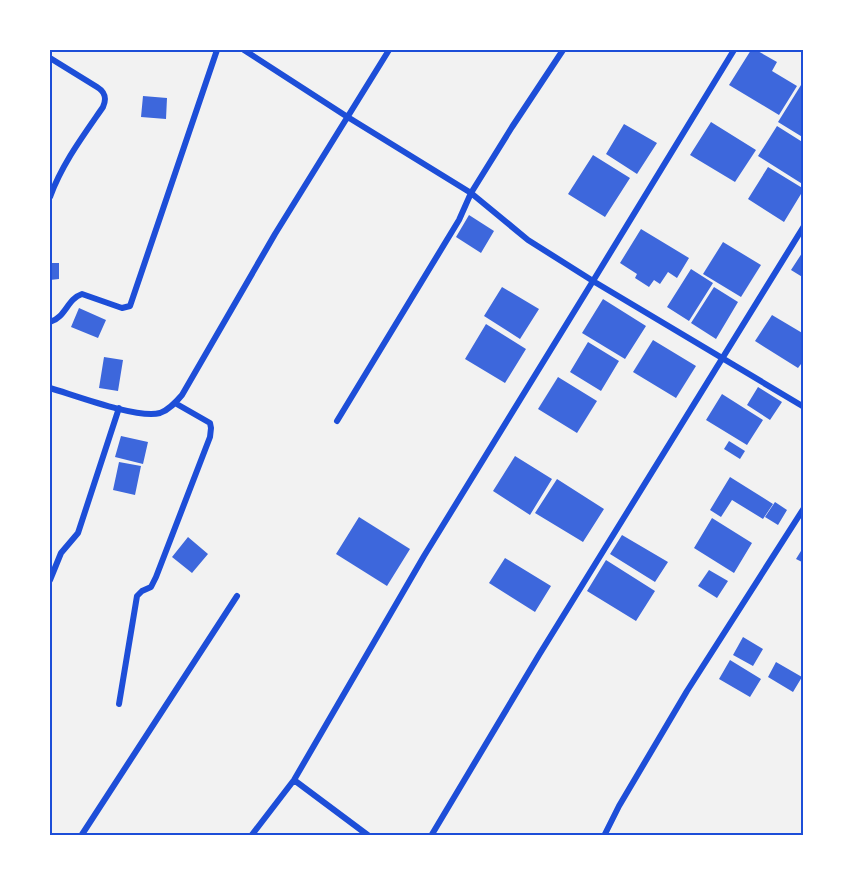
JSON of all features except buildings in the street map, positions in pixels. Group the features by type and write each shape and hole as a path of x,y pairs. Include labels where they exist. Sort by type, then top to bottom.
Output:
{"street":[{"path":"50,322 63,315 78,295 89,296 122,308 130,306 217,50"},
{"path":"244,50 471,193 528,240 804,407"},
{"path":"50,388 137,413 157,414 175,403 182,395 346,116 389,50"},
{"path":"337,422 459,220 471,193 563,50"},
{"path":"251,836 294,780 424,556 734,50"},
{"path":"50,58 98,87 104,93 105,99 103,107 61,171 50,197"},
{"path":"431,836 539,655 804,226"},
{"path":"119,704 138,596 142,591 151,587 156,577 211,432 210,423 175,403"},
{"path":"50,580 61,553 78,532 119,408"},
{"path":"604,836 650,752 804,508"},
{"path":"81,836 237,596"},
{"path":"294,780 369,836"}]}
